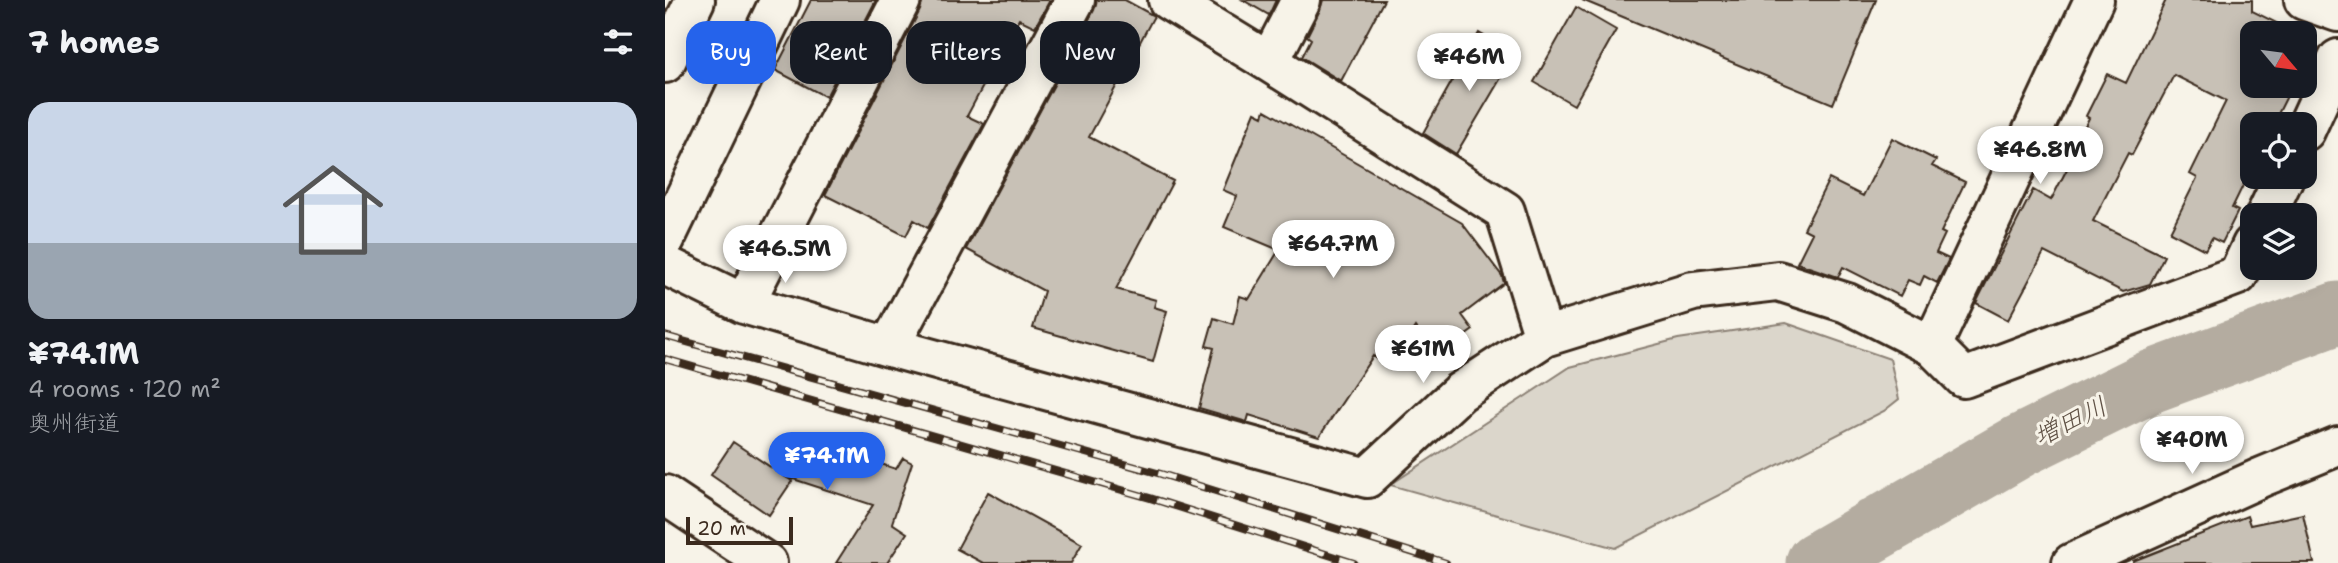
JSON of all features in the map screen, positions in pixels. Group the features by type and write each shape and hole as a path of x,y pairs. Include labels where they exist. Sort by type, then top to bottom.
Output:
{"street":[{"path":"665,63 695,0"},
{"path":"665,239 780,0"},
{"path":"744,304 901,0"},
{"path":"889,347 1075,0"},
{"path":"1168,0 1505,211 1544,337"},
{"path":"1269,62 1301,0"},
{"path":"1932,346 2094,0"},
{"path":"2304,0 2338,12"},
{"path":"2314,112 2338,59"},
{"path":"665,265 744,304 889,347 1367,478 1459,392 1544,337 1693,290 1778,281 1847,303 1932,346 1964,378 2238,275 2240,271"},
{"path":"2071,563 2249,482 2338,446"},
{"path":"665,495 767,563"}],"shaded area":[{"path":"1786,323 1890,359 1899,399 1884,411 1615,548 1390,485 1570,367 1678,339"}],"building":[{"path":"811,0 876,0 865,21 800,21"},
{"path":"923,0 1050,0 1035,27 1019,19 914,21"},
{"path":"1097,0 1125,0 1154,16 1140,42 1140,21 1088,21"},
{"path":"1243,0 1276,0 1269,15"},
{"path":"1323,0 1384,0 1341,81 1302,57 1311,39 1307,36"},
{"path":"1582,0 1876,0 1833,104"},
{"path":"2166,0 2252,0 2252,11 2272,21 2240,21 2240,98 2286,98 2279,112 2240,112 2241,189 2232,208 2238,211 2222,243 2212,238 2205,250 2170,232 2197,178 2190,174 2226,101 2174,75 2132,155 2128,153 2093,221 2164,256 2150,284 2123,292 2044,252 2008,320 1976,303 2033,190 2051,200 2086,132 2083,130 2089,118 2086,116 2107,74 2126,83"},
{"path":"1576,7 1616,30 1574,105 1534,82"},
{"path":"1479,33 1515,54 1456,154 1423,133"},
{"path":"906,37 906,84 984,84 967,116 984,124 928,228 914,220 906,236 825,195 882,84 892,84 892,65"},
{"path":"790,41 790,78 776,68"},
{"path":"801,84 833,84 826,97"},
{"path":"1054,84 1117,84 1089,137 1173,181 1116,289 1156,300 1154,307 1167,311 1153,362 1033,328 1044,291 966,249"},
{"path":"1265,110 1462,223 1502,276 1504,283 1462,315 1473,330 1436,357 1415,327 1389,367 1373,356 1319,437 1249,415 1247,422 1199,408 1214,348 1206,346 1214,318 1233,324 1240,296 1249,299 1279,250 1224,227 1237,196 1223,190 1255,112 1263,116"},
{"path":"1892,138 1936,160 1932,166 1965,182 1941,232 1945,234 1936,253 1949,259 1937,283 1924,276 1920,285 1908,280 1900,296 1843,267 1838,277 1797,263 1812,233 1804,229 1829,179 1863,196"},
{"path":"733,442 772,468 788,445 829,472 836,449 896,469 903,458 912,463 892,523 907,533 887,563 836,563 873,505 784,476 792,481 769,515 711,475"},
{"path":"988,492 1082,544 1071,563 983,563 957,549"},
{"path":"2303,514 2314,563 2133,563 2247,516 2250,525"}],"waterway":[{"name":"増田川","path":"1817,563 2020,446 2150,382 2338,313"}],"railway":[{"path":"665,336 1161,474 1446,563"},
{"path":"665,359 1150,498 1354,563"}]}
